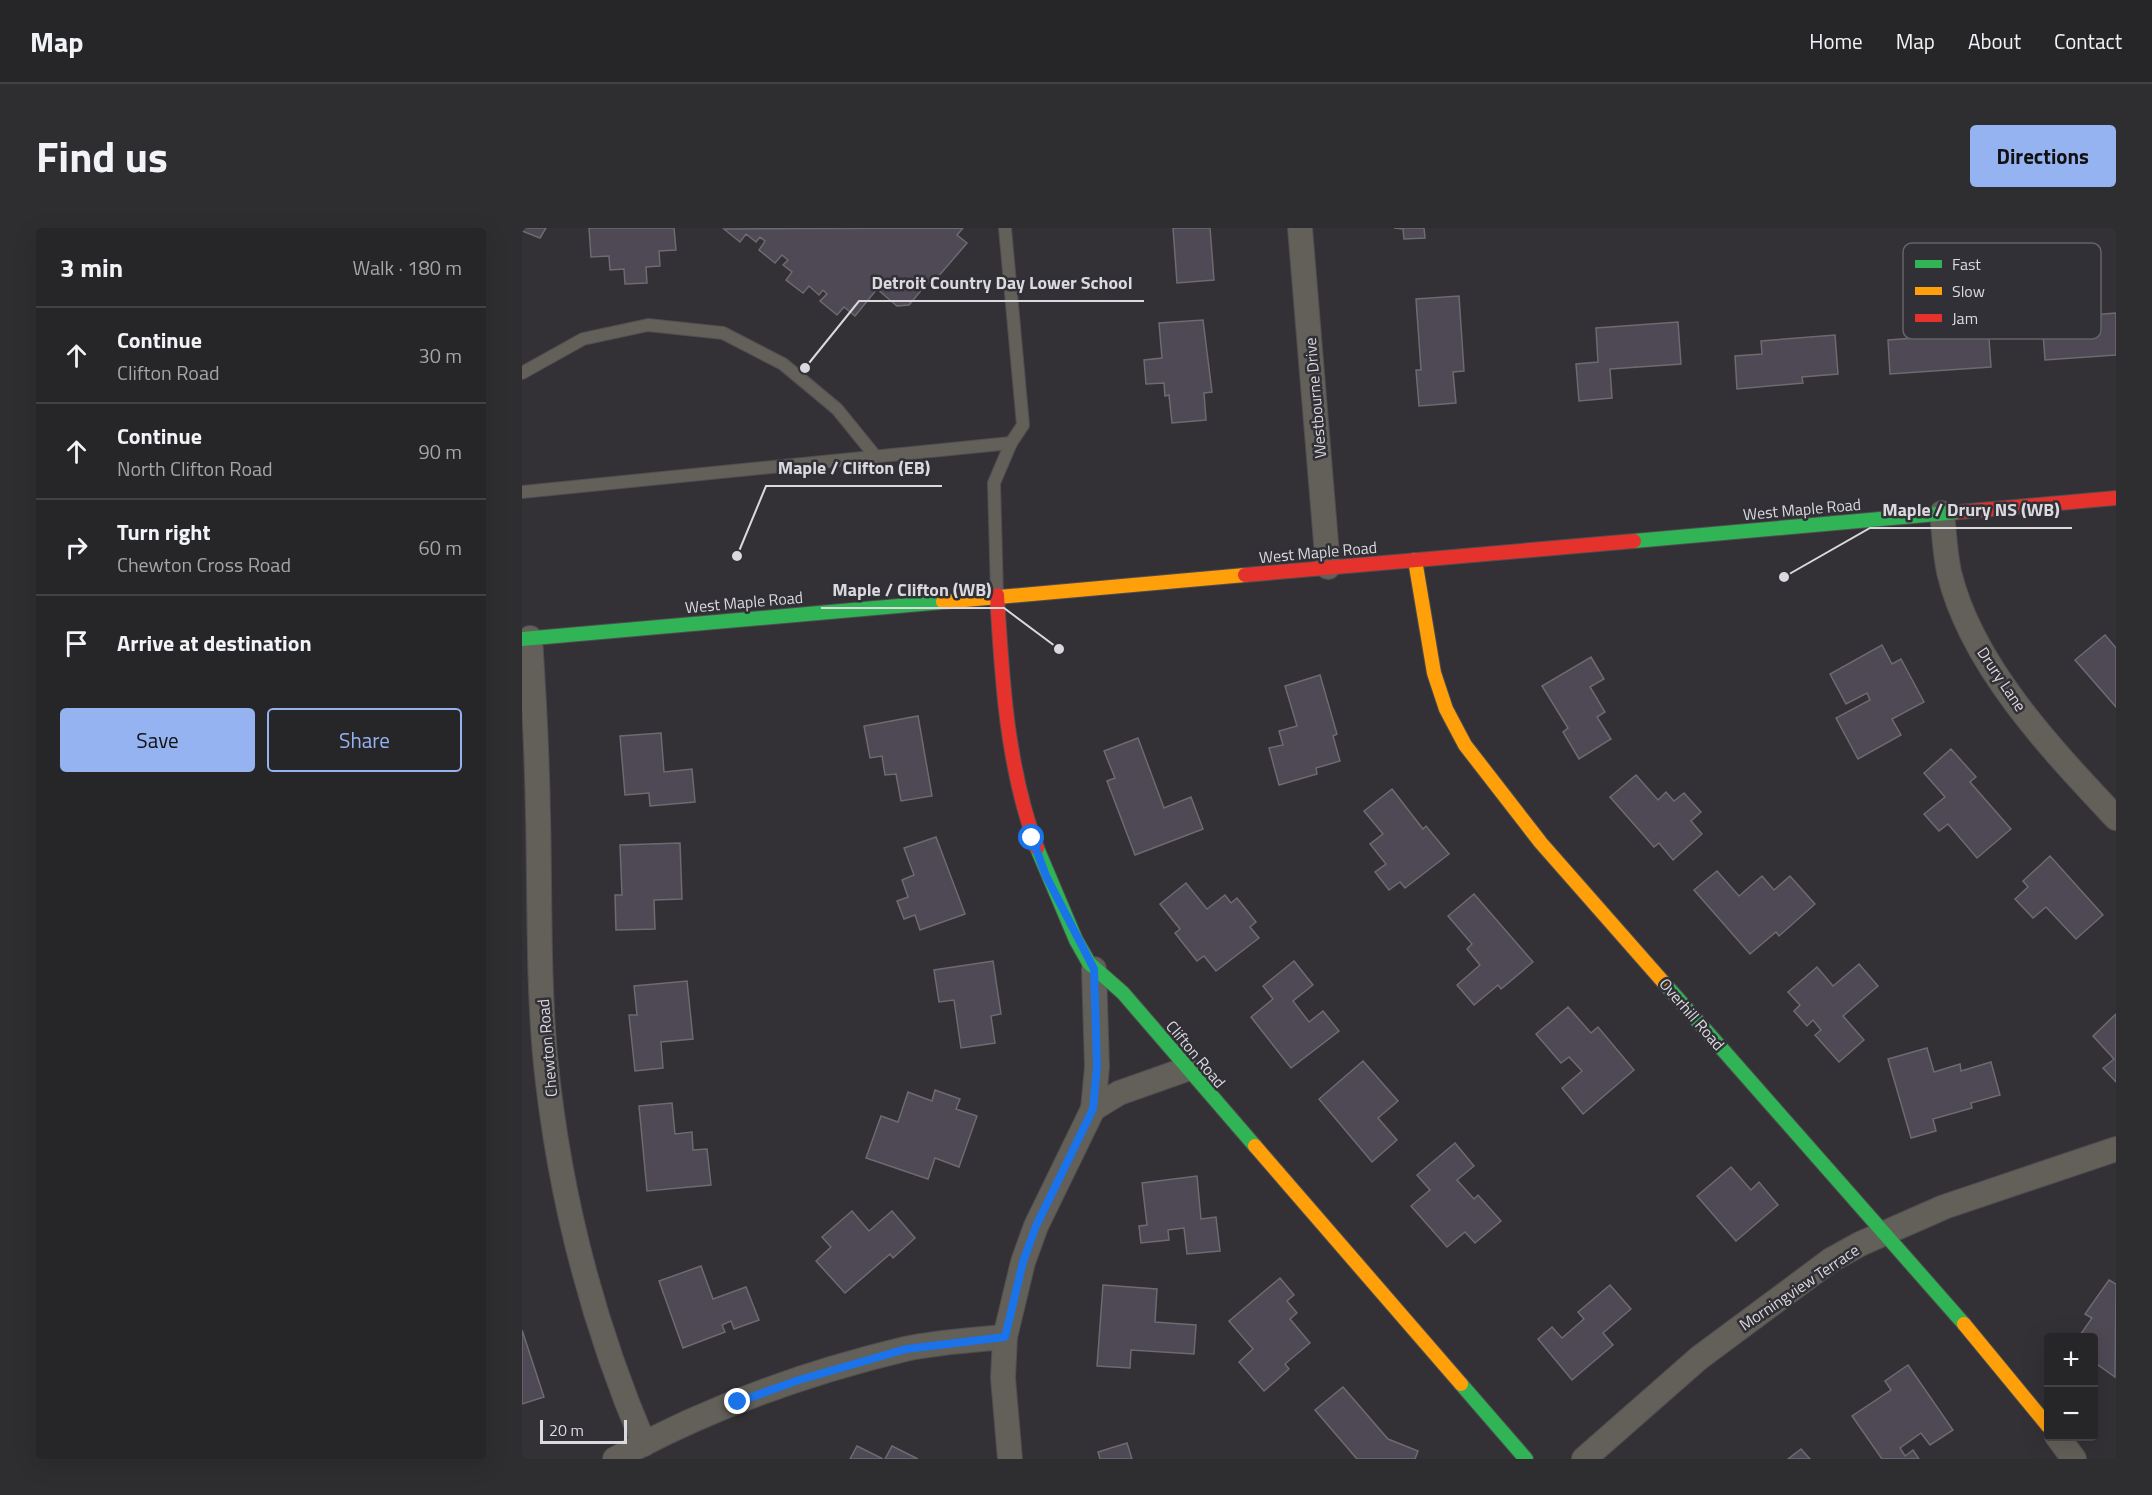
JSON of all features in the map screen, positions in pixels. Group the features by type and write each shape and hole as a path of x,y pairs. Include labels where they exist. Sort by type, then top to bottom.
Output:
{"street":[{"name":"Westbourne Drive","path":"1300,228 1329,567"},
{"name":"West Maple Road","path":"526,639 997,595 2116,498"},
{"name":"Drury Lane","path":"1942,513 1949,570 1980,648 1999,680 2116,818"},
{"name":"Overhill Road","path":"1415,560 1430,658 1445,707 1478,766 1541,843 1976,1336 2044,1420"},
{"name":"Clifton Road","path":"997,595 1004,712 1011,758 1022,805 1046,876 1094,969 1123,993 1187,1070 1526,1459"},
{"name":"Chewton Road","path":"526,639 538,813 543,1030 553,1111 565,1191 588,1286 605,1344 644,1444"},
{"path":"1010,1459 1003,1378 1005,1337 1023,1262 1036,1226 1093,1109 1097,1066 1094,969"},
{"path":"1093,1109 1119,1093 1187,1070"},
{"name":"Morningview Terrace","path":"1584,1459 1699,1358 1831,1260 1885,1232 1944,1207 2116,1149"},
{"path":"615,1459 738,1402 799,1380 906,1349 1005,1337"},
{"path":"2060,1441 2074,1459"}],"lane":[{"path":"997,595 994,483 1011,443 1023,425 1005,228"},
{"path":"522,373 583,339 648,325 723,333 783,364 837,410 876,457"},
{"path":"522,492 1011,443"}],"building":[{"path":"522,228 546,228 540,238 522,231"},
{"path":"589,228 674,228 676,250 659,251 660,266 646,267 647,283 625,284 624,269 610,270 609,256 591,257"},
{"path":"963,228 957,235 967,243 931,285 928,282 909,305 897,306 877,289 855,316 844,307 837,315 820,301 827,294 823,290 819,295 809,286 803,293 786,280 792,272 783,265 788,260 782,255 775,263 759,250 765,241 760,237 756,242 746,234 740,242 724,229"},
{"path":"1173,228 1210,228 1214,280 1177,283"},
{"path":"1394,228 1424,228 1425,238 1404,239 1403,229"},
{"path":"1459,296 1464,371 1453,372 1456,403 1419,406 1416,370 1421,370 1416,299"},
{"path":"2116,313 2116,355 2045,360 2043,339 2101,339 2101,314"},
{"path":"1203,320 1212,392 1204,393 1206,420 1172,423 1169,395 1165,396 1164,383 1146,384 1144,360 1162,358 1159,323"},
{"path":"1678,322 1681,364 1610,369 1612,398 1579,401 1576,364 1598,362 1596,328"},
{"path":"1835,335 1838,374 1802,377 1803,383 1737,389 1735,356 1762,354 1761,341"},
{"path":"1989,339 1991,367 1890,374 1888,340"},
{"path":"2105,635 2116,648 2116,707 2075,660"},
{"path":"1882,645 1892,664 1901,659 1924,702 1892,719 1901,735 1858,759 1836,718 1870,700 1867,693 1846,704 1830,674"},
{"path":"1591,657 1604,679 1590,687 1605,712 1597,717 1611,739 1579,759 1563,732 1568,728 1542,686"},
{"path":"1320,675 1337,734 1333,736 1340,761 1316,768 1317,774 1279,785 1269,748 1283,745 1279,731 1297,726 1285,686"},
{"path":"918,716 932,796 901,801 896,774 885,775 882,756 870,758 864,726"},
{"path":"661,733 664,772 692,769 695,802 650,806 649,793 625,795 620,736"},
{"path":"1138,738 1164,808 1191,797 1203,829 1135,855 1107,781 1115,778 1104,751"},
{"path":"1951,749 1976,777 1970,782 2011,829 1977,858 1948,824 1939,831 1924,814 1945,797 1924,773"},
{"path":"1636,775 1658,800 1666,792 1674,801 1684,793 1701,812 1691,821 1702,834 1673,860 1659,843 1654,847 1610,797"},
{"path":"1392,789 1423,829 1426,826 1449,854 1405,888 1400,882 1389,890 1375,872 1386,864 1370,844 1383,834 1364,811"},
{"path":"936,837 965,914 920,930 915,915 904,919 897,901 908,897 902,880 914,875 904,848"},
{"path":"680,843 682,899 654,900 655,929 616,930 615,895 622,895 620,845"},
{"path":"2050,856 2103,915 2076,939 2046,907 2033,918 2015,899 2028,887 2023,881"},
{"path":"1717,871 1739,896 1762,876 1774,890 1790,876 1815,904 1779,936 1776,932 1750,954 1694,890"},
{"path":"1186,883 1207,909 1225,895 1231,903 1237,898 1256,922 1250,927 1259,938 1216,971 1204,956 1197,961 1175,933 1180,929 1160,904"},
{"path":"1474,894 1533,962 1501,989 1498,985 1474,1005 1457,985 1480,965 1467,949 1472,944 1448,916"},
{"path":"993,961 1001,1014 991,1016 995,1043 961,1048 954,1000 939,1002 934,970"},
{"path":"1294,961 1313,985 1293,1001 1309,1022 1323,1011 1339,1031 1291,1068 1251,1017 1273,999 1263,986"},
{"path":"1859,964 1878,986 1843,1016 1864,1040 1839,1062 1815,1035 1821,1030 1813,1020 1807,1026 1794,1011 1800,1005 1788,992 1817,967 1833,986"},
{"path":"687,981 693,1039 661,1042 663,1068 635,1071 629,1015 637,1015 634,986"},
{"path":"1568,1007 1591,1033 1598,1027 1634,1070 1583,1114 1562,1088 1582,1071 1569,1057 1561,1063 1536,1034"},
{"path":"2116,1014 2116,1082 2103,1068 2114,1059 2093,1036"},
{"path":"1927,1048 1934,1072 1960,1064 1961,1071 1991,1062 2000,1095 1971,1103 1972,1108 1933,1119 1936,1131 1911,1138 1888,1059"},
{"path":"1363,1061 1398,1101 1378,1118 1397,1140 1372,1162 1319,1099"},
{"path":"935,1090 960,1099 956,1109 977,1116 959,1167 935,1158 928,1179 866,1158 881,1116 898,1122 908,1092 932,1101"},
{"path":"672,1103 675,1134 692,1132 693,1150 707,1149 711,1185 647,1191 639,1106"},
{"path":"1455,1143 1474,1166 1457,1180 1474,1199 1478,1195 1501,1221 1475,1243 1465,1232 1447,1247 1411,1206 1430,1190 1417,1175"},
{"path":"1731,1167 1751,1190 1759,1182 1778,1205 1736,1241 1697,1196"},
{"path":"1197,1176 1201,1219 1216,1217 1220,1251 1187,1254 1184,1228 1168,1230 1169,1240 1141,1243 1139,1226 1147,1225 1142,1183"},
{"path":"852,1211 869,1231 892,1211 915,1238 893,1258 890,1254 845,1293 816,1261 831,1247 822,1237"},
{"path":"701,1266 713,1299 746,1287 759,1320 734,1329 731,1321 722,1325 725,1332 683,1348 659,1281"},
{"path":"1280,1278 1294,1295 1287,1301 1297,1313 1290,1319 1310,1343 1285,1364 1289,1369 1264,1391 1239,1362 1253,1349 1229,1321"},
{"path":"2109,1280 2116,1284 2115,1377 2098,1365 2098,1333 2082,1333 2092,1318 2085,1314"},
{"path":"1103,1285 1157,1289 1155,1322 1196,1325 1194,1354 1131,1350 1130,1368 1097,1366"},
{"path":"1610,1285 1631,1309 1603,1333 1613,1345 1572,1380 1538,1339 1552,1327 1562,1338 1584,1319 1578,1312"},
{"path":"522,1330 544,1397 522,1404"},
{"path":"1908,1365 1953,1430 1930,1445 1921,1433 1900,1448 1905,1456 1913,1450 1919,1459 1882,1459 1852,1416 1891,1390 1885,1381"},
{"path":"1343,1387 1388,1439 1418,1451 1415,1459 1357,1459 1315,1410"},
{"path":"1127,1443 1132,1459 1100,1459 1098,1452"},
{"path":"857,1446 883,1459 850,1459"},
{"path":"892,1446 918,1459 885,1459"},
{"path":"1801,1449 1810,1459 1788,1459"}],"traffic: fast":[{"path":"1634,541 1959,512"},
{"path":"522,639 943,602"},
{"path":"1037,848 1076,940 1089,963 1123,993 1255,1146"},
{"path":"1665,984 1964,1324"},
{"path":"1461,1384 1526,1459"}],"traffic: slow":[{"path":"1415,560 1434,673 1446,709 1465,745 1541,843 1665,984"},
{"path":"943,602 1245,575"},
{"path":"1255,1146 1461,1384"},
{"path":"1964,1324 2044,1421"}],"traffic: jam":[{"path":"1959,512 2116,498"},
{"path":"1245,575 1634,541"},
{"path":"997,595 1001,659 1012,755 1037,848"}],"place":[{"name":"Detroit Country Day Lower School","path":"805,368"},
{"name":"Maple / Clifton (EB)","path":"737,556"},
{"name":"Maple / Drury NS (WB)","path":"1784,577"},
{"name":"Maple / Clifton (WB)","path":"1059,649"}],"route":[{"path":"738,1402 799,1380 906,1349 1005,1337 1023,1262 1036,1226 1093,1109 1097,1066 1094,969 1046,876 1032,838"}]}
